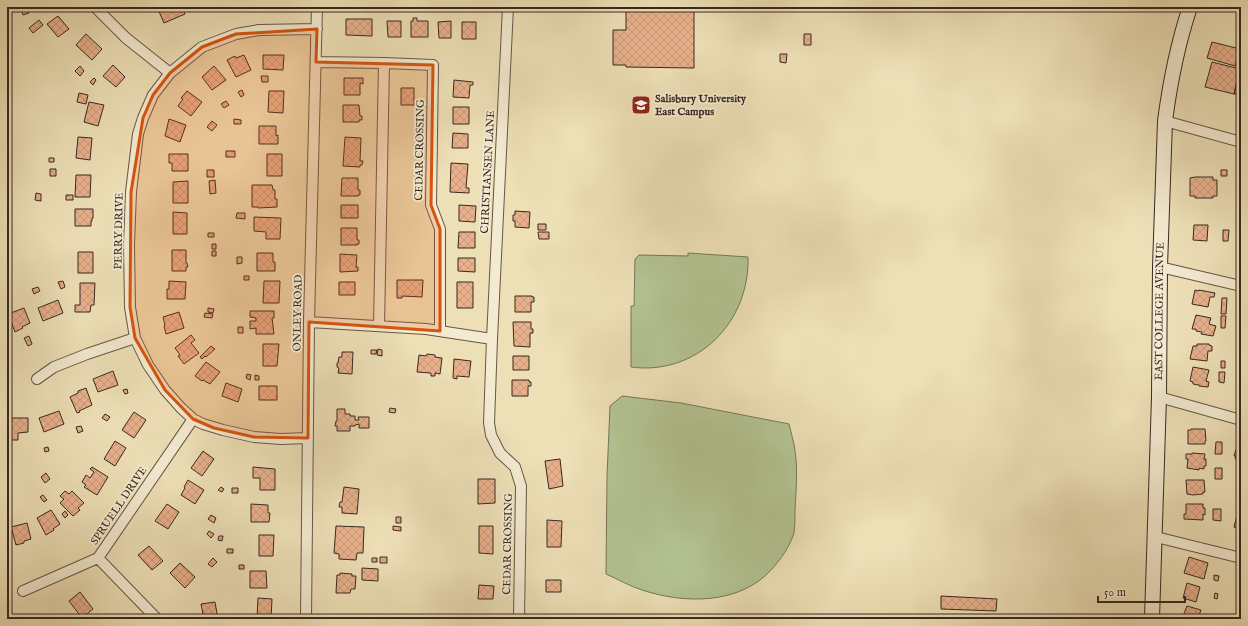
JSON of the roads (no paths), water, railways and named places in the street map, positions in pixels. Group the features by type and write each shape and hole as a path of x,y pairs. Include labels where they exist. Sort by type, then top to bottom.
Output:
{"main road":[{"name":"EAST COLLEGE AVENUE","path":"1152,619 1156,537 1160,267 1165,121 1185,23 1190,7"}],"street":[{"path":"95,7 126,38 170,74"},
{"name":"ONLEY ROAD","path":"306,619 309,322 317,7"},
{"name":"CHRISTIANSEN LANE","path":"492,339 508,7"},
{"name":"PERRY DRIVE","path":"308,438 281,439 254,437 214,428 193,420 181,408 165,390 148,365 134,338 130,307 129,245 131,192 138,134 153,95 170,74 202,47 236,34 259,30 317,29"},
{"name":"CEDAR CROSSING","path":"316,62 434,65 431,205 440,229 440,331"},
{"path":"379,326 384,63"},
{"path":"1165,121 1241,142"},
{"path":"1160,267 1241,286"},
{"path":"309,322 426,329 492,339"},
{"path":"36,379 54,367 134,338"},
{"name":"CEDAR CROSSING","path":"492,339 491,435 500,453 515,467 521,486 519,619"},
{"path":"1159,397 1241,420"},
{"name":"SPRUELL DRIVE","path":"23,590 98,558 193,420"},
{"path":"1156,537 1241,558"},
{"path":"98,558 157,619"}],"place":[{"name":"Salisbury University East Campus","path":"641,105"}]}
